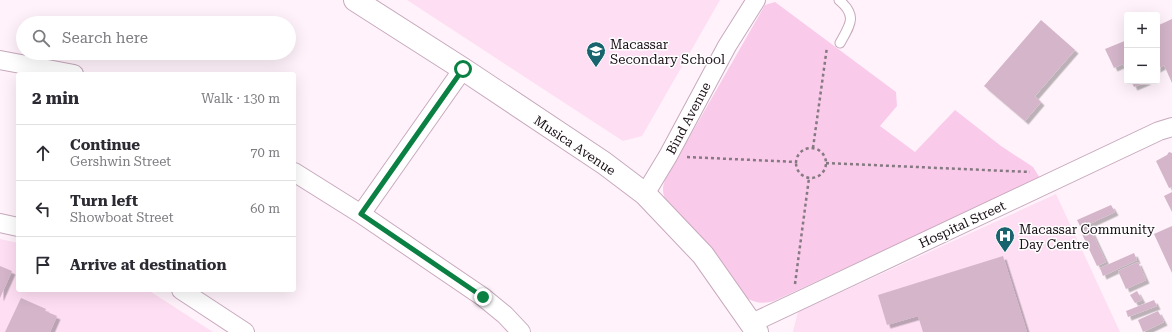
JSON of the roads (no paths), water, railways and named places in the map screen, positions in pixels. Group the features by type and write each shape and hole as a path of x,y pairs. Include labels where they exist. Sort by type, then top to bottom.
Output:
{"street":[{"name":"Musica Avenue","path":"355,0 463,69 604,164 645,194 703,255 754,327"},
{"name":"Bind Avenue","path":"645,194 668,156 727,46 756,0"},
{"path":"0,60 63,72"},
{"path":"361,214 463,69"},
{"name":"Hospital Street","path":"754,327 792,304 1160,131 1172,127"},
{"path":"296,173 361,214 483,297 505,315 521,332"},
{"path":"0,223 16,227"},
{"path":"184,292 245,332"}],"lane":[{"path":"839,0 849,11 851,17 851,24 840,43"}],"place":[{"name":"Macassar Secondary School","path":"596,68"},
{"name":"Macassar Community Day Centre","path":"1005,253"}]}
